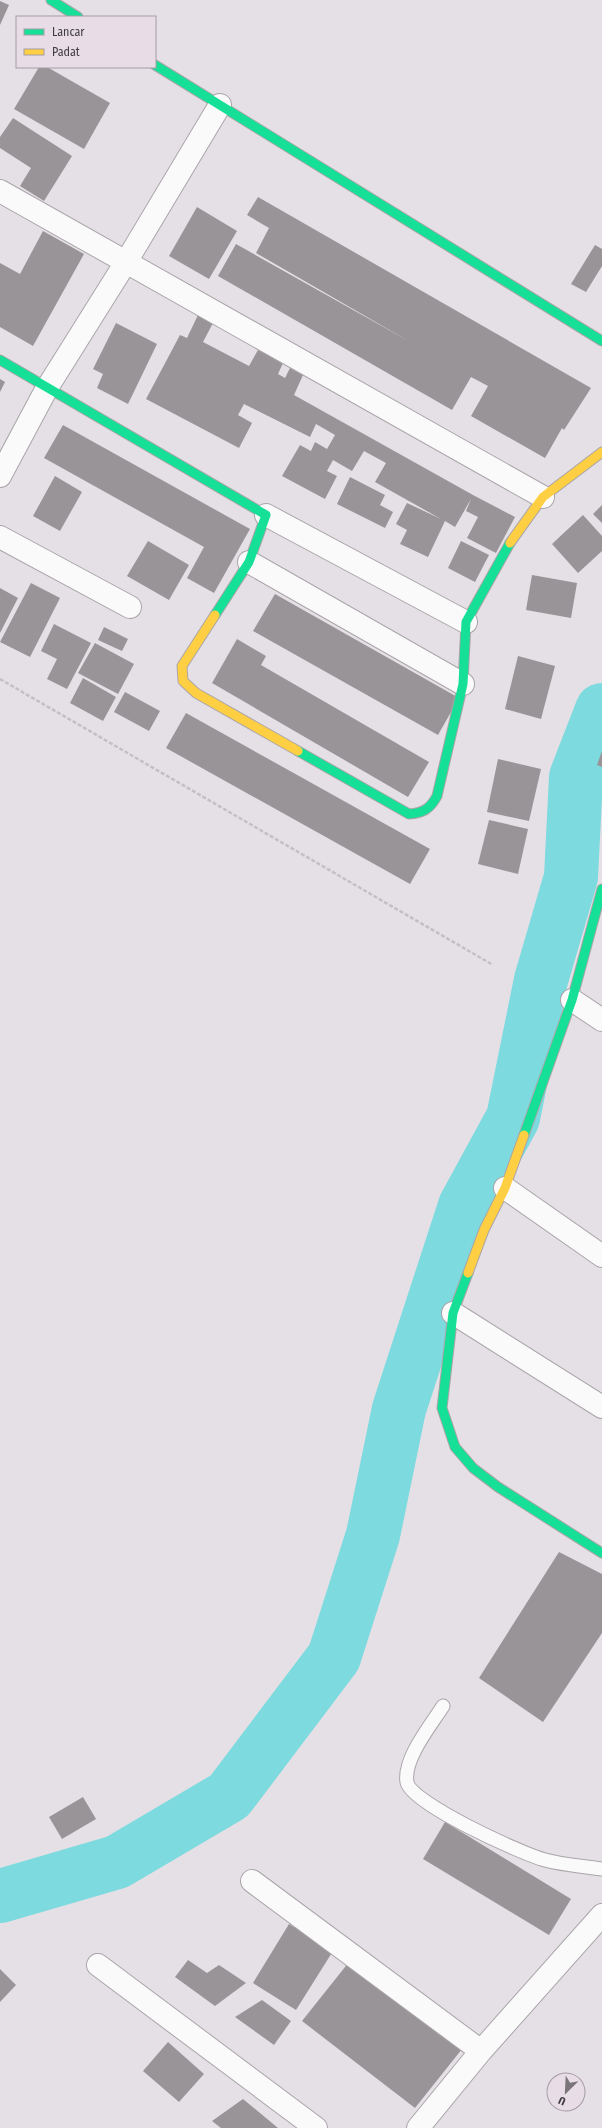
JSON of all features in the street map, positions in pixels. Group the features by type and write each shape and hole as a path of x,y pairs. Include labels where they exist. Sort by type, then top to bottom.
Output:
{"street":[{"path":"51,0 76,16"},
{"path":"156,66 602,341"},
{"path":"0,476 46,388 126,262 220,105"},
{"path":"0,191 543,497"},
{"path":"0,360 266,515 466,622"},
{"path":"266,515 249,562 182,666 183,681 196,692 409,814 421,814 430,808 437,796 463,684 466,622 515,535 543,497 602,452"},
{"path":"0,537 130,607"},
{"path":"249,562 463,684"},
{"path":"602,890 572,1000 505,1188 484,1230 453,1313 442,1408 455,1447 473,1468 498,1487 602,1554"},
{"path":"572,1000 602,1020"},
{"path":"505,1188 602,1256"},
{"path":"453,1313 602,1407"},
{"path":"252,1881 481,2051"},
{"path":"418,2128 481,2051 602,1915"},
{"path":"98,1965 316,2128"}],"lane":[{"path":"442,1706 412,1755 410,1761 407,1773 407,1782 416,1796 492,1840 544,1860 602,1869"}],"path":[{"path":"0,679 493,965"}],"building":[{"path":"0,1 9,5 0,25"},
{"path":"38,68 49,68 110,103 84,149 14,109"},
{"path":"13,118 72,156 44,201 20,186 31,168 0,148 0,137"},
{"path":"258,197 591,388 564,430 562,428 545,458 471,416 488,386 471,377 452,410 218,276 236,244 412,343 256,253 269,228 247,215"},
{"path":"197,207 237,231 209,279 169,256"},
{"path":"43,231 84,254 33,346 0,327 0,263 20,274"},
{"path":"595,245 602,249 602,266 586,292 571,284"},
{"path":"198,315 213,323 203,342 249,366 258,350 283,363 278,374 285,378 290,368 303,375 294,395 515,517 496,553 467,538 478,517 466,511 471,499 455,527 445,521 428,557 400,544 407,530 396,524 407,503 441,519 375,482 386,463 364,451 352,471 333,460 327,471 337,476 325,499 282,476 300,445 311,451 315,442 327,449 335,435 316,424 310,437 244,404 238,415 252,423 239,448 146,399 180,335 187,338"},
{"path":"116,323 157,344 128,404 97,388 103,374 93,369"},
{"path":"0,379 5,382 0,392"},
{"path":"63,425 250,529 214,593 187,578 204,547 44,458"},
{"path":"55,476 82,492 60,531 33,516"},
{"path":"350,477 385,495 380,505 393,512 385,528 337,504"},
{"path":"602,505 602,523 593,514"},
{"path":"583,515 602,536 602,551 578,573 552,544"},
{"path":"148,541 189,565 169,600 127,576"},
{"path":"461,541 489,555 475,582 448,568"},
{"path":"532,575 577,583 571,618 526,610"},
{"path":"31,583 60,598 30,657 0,642"},
{"path":"0,588 18,598 0,633"},
{"path":"275,594 459,698 438,735 253,631"},
{"path":"54,624 91,643 67,689 47,679 57,659 41,651"},
{"path":"104,627 128,639 122,651 98,640"},
{"path":"237,639 266,656 261,665 429,762 408,797 212,683"},
{"path":"95,643 134,664 118,694 78,673"},
{"path":"518,656 555,666 541,719 505,709"},
{"path":"83,678 116,697 103,721 70,703"},
{"path":"125,692 160,711 149,731 114,712"},
{"path":"186,713 430,849 410,884 166,748"},
{"path":"602,751 602,767 597,765"},
{"path":"498,759 541,769 529,821 487,812"},
{"path":"489,820 528,829 518,874 478,864"},
{"path":"559,1552 602,1574 602,1633 543,1722 479,1678"},
{"path":"83,1797 96,1819 62,1839 49,1817"},
{"path":"445,1822 571,1899 549,1935 423,1859"},
{"path":"289,1924 333,1951 296,2010 253,1983"},
{"path":"188,1960 207,1973 219,1965 246,1983 215,2006 175,1977"},
{"path":"349,1962 462,2049 415,2108 302,2021"},
{"path":"0,1969 16,1985 0,2002"},
{"path":"262,2000 291,2021 274,2045 235,2017"},
{"path":"168,2042 204,2074 179,2102 143,2071"},
{"path":"243,2099 278,2128 221,2128 212,2121"}],"waterway":[{"path":"0,1896 117,1862 229,1796 334,1657 373,1535 399,1409 465,1206 513,1118 541,980 571,877 576,777 602,710"}],"traffic: fast":[{"path":"51,0 76,16"},
{"path":"156,66 602,341"},
{"path":"0,360 266,515 249,562 215,615"},
{"path":"298,751 409,814 426,810 437,796 463,684 466,622 510,543"},
{"path":"524,1135 572,1000 602,889"},
{"path":"468,1273 453,1313 442,1408 455,1447 473,1468 498,1487 602,1553"}],"traffic: slow":[{"path":"510,543 543,497 602,452"},
{"path":"215,615 182,666 183,681 196,693 298,751"},
{"path":"468,1273 484,1230 505,1188 524,1135"}]}
